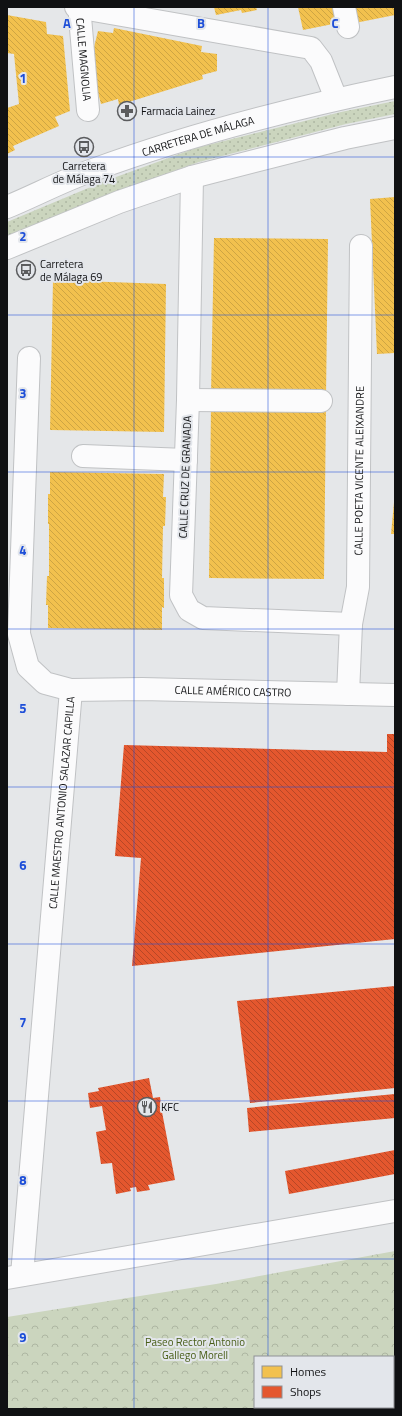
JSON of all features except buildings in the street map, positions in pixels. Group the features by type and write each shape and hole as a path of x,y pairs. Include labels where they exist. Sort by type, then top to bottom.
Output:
{"street":[{"path":"79,8 151,14 310,48 321,60 335,99"},
{"name":"CALLE MAGNOLIA","path":"79,8 88,110"},
{"name":"CARRETERA DE MÁLAGA","path":"7,207 92,170 183,140 335,99 395,87"},
{"path":"7,248 119,202 192,177 345,138 395,128"},
{"name":"CALLE CRUZ DE GRANADA","path":"192,177 188,400 181,595 189,610 203,618 351,624"},
{"name":"CALLE POETA VICENTE ALEIXANDRE","path":"348,694 351,624 358,587 361,246"},
{"name":"CALLE MAESTRO ANTONIO SALAZAR CAPILLA","path":"14,1277 71,690 45,683 28,667 19,634 29,358"},
{"path":"188,400 321,401"},
{"path":"83,456 186,460"},
{"name":"CALLE AMÉRICO CASTRO","path":"71,690 142,689 395,695"},
{"path":"14,1277 395,1211"}],"green space":[{"path":"395,101 395,114 346,124 199,162 111,194 7,237 7,222 105,181 196,148 341,112"},
{"name":"Paseo Rector Antonio Gallego Morell","path":"395,1251 395,1404 394,1356 254,1356 254,1408 372,1408 7,1409 7,1317 216,1284"}],"place":[{"name":"Farmacia Lainez","path":"127,111"},
{"name":"Carretera de Málaga 74","path":"84,147"},
{"name":"Carretera de Málaga 69","path":"26,270"},
{"name":"KFC","path":"147,1107"}]}
